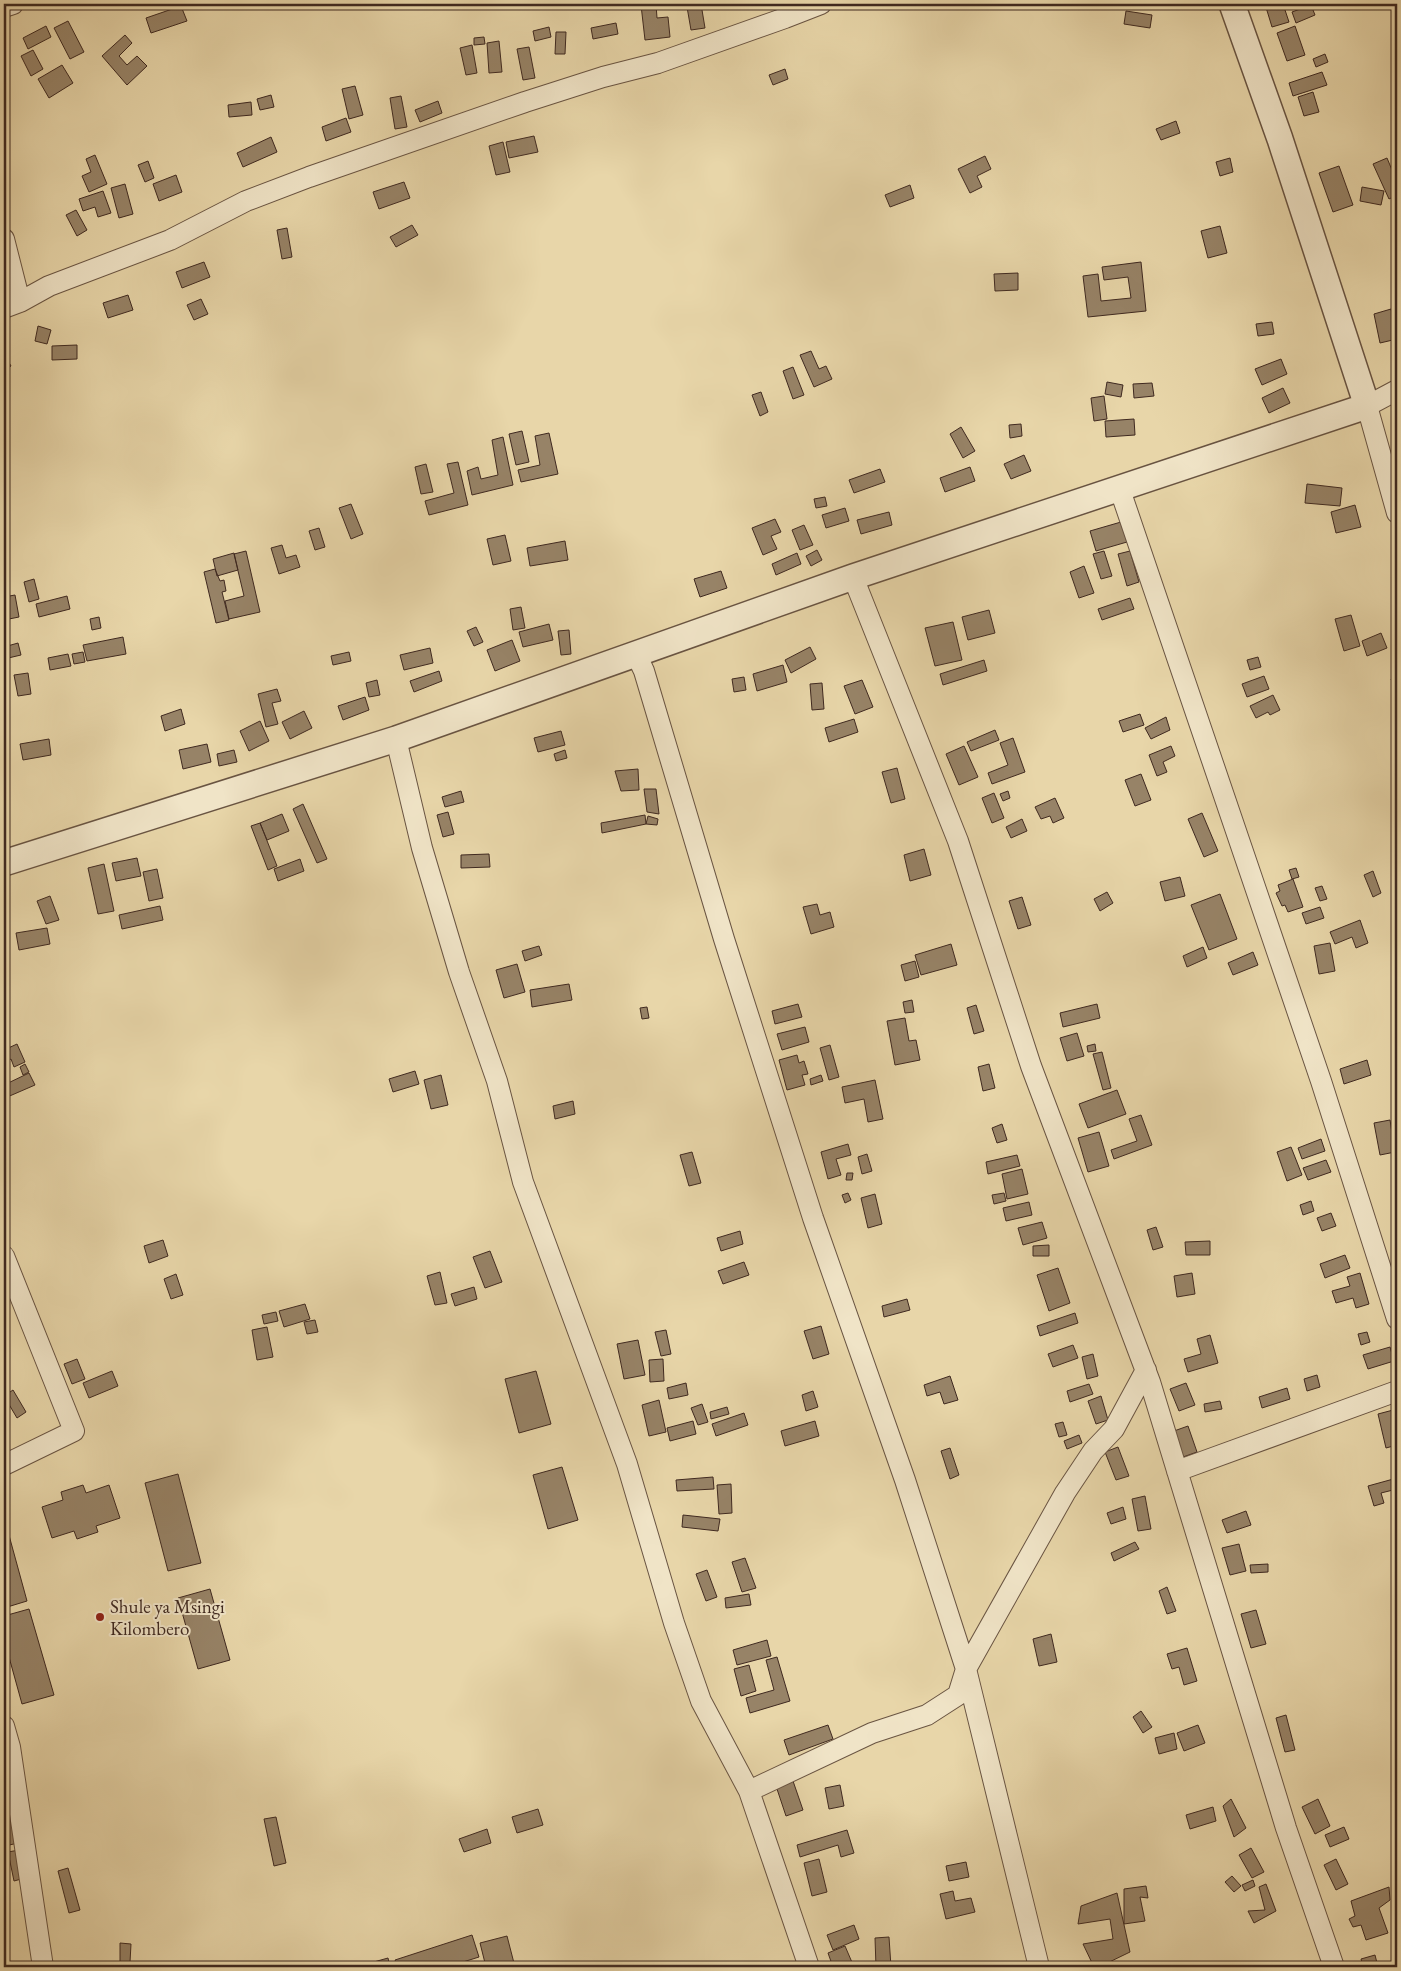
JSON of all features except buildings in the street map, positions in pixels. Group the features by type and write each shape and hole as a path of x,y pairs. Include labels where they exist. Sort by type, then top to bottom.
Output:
{"street":[{"path":"4,7 13,4"},
{"path":"4,239 12,305 49,286 170,240 246,201 309,177 525,102 602,77 658,63 821,4"},
{"path":"1232,4 1280,140 1367,406 1397,513"},
{"path":"4,863 396,740 853,577 1367,406 1397,390"},
{"path":"1119,488 1321,1081 1397,1319"},
{"path":"853,577 958,841 1031,1066 1146,1370 1286,1828 1334,1967"},
{"path":"636,654 644,671 724,939 813,1218 904,1480 966,1669 1039,1967"},
{"path":"396,740 422,848 459,972 497,1081 523,1182 627,1464 674,1623 701,1701 748,1791 809,1967"},
{"path":"4,1256 74,1431 4,1465"},
{"path":"748,1791 872,1733 927,1715 958,1695 966,1669 1065,1493 1093,1452 1114,1429 1146,1370"},
{"path":"1177,1471 1397,1391"},
{"path":"4,1726 10,1747 43,1967"}],"place":[{"name":"Shule ya Msingi Kilombero","path":"100,1617"}]}
